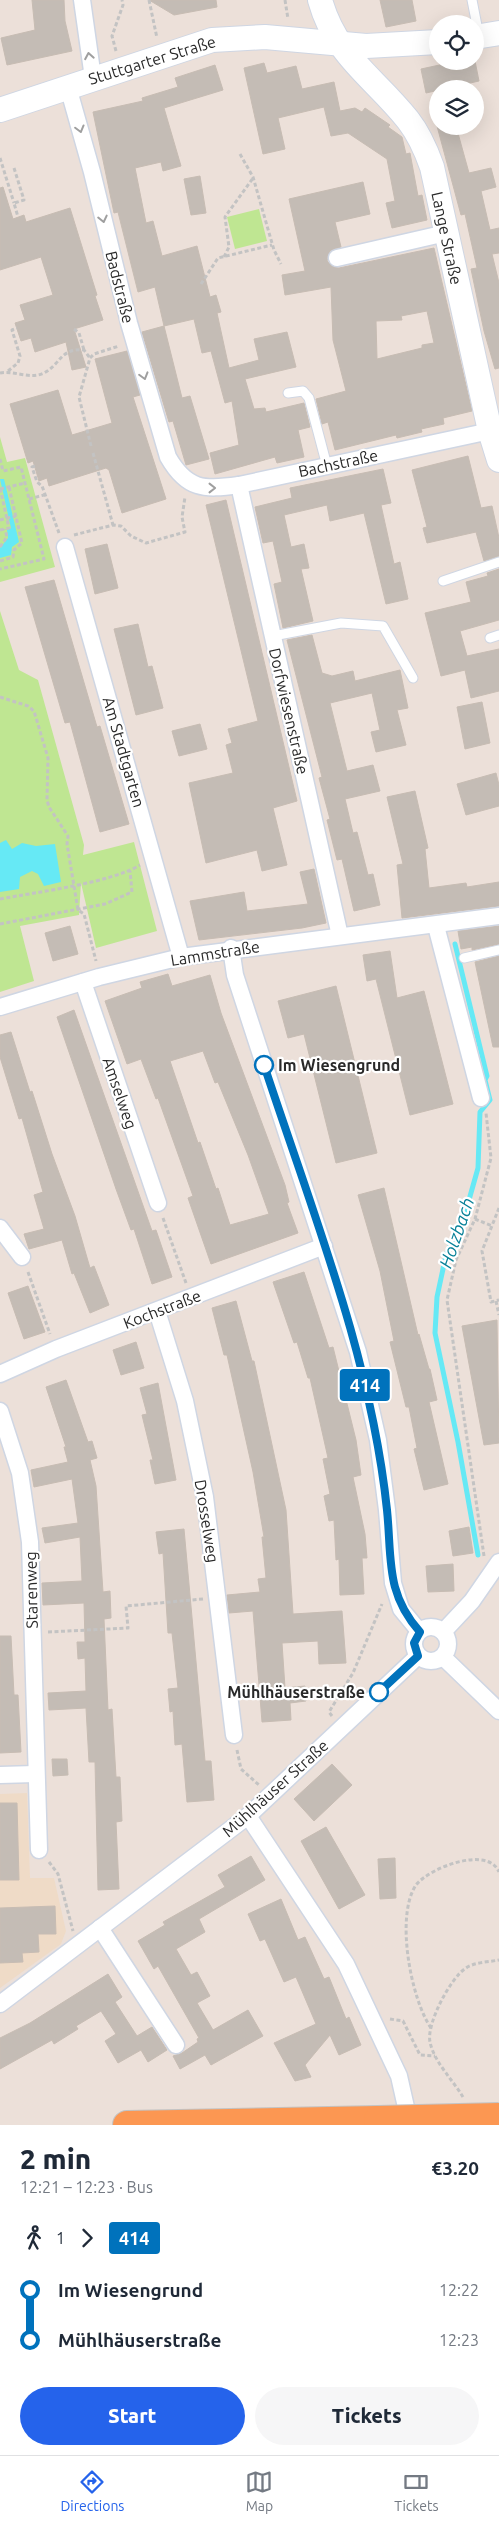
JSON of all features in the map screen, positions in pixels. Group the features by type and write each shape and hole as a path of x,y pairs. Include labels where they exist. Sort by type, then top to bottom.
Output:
{"highway":[{"path":"126,2125 499,2117"}],"main road":[{"name":"Lange Straße","path":"320,0 326,21 338,44 408,121 423,143 432,167 490,431 499,459"},
{"name":"Stuttgarter Straße","path":"0,110 190,46 236,37 292,39 338,44 384,45 429,42"}],"street":[{"path":"82,0 93,78"},
{"name":"Badstraße","path":"68,86 92,172 134,342 168,457 175,470 187,481"},
{"path":"337,258 446,233"},
{"name":"Bachstraße","path":"187,481 199,487 214,489 239,485 490,431"},
{"name":"Dorfwiesenstraße","path":"239,485 340,936"},
{"name":"Am Stadtgarten","path":"66,541 181,957"},
{"name":"Lammstraße","path":"0,1007 83,982 181,957 231,948 436,926 499,916"},
{"path":"436,926 481,1098"},
{"path":"231,948 235,975 358,1352 378,1440 387,1510 393,1583 401,1609 420,1632"},
{"name":"Amselweg","path":"83,982 158,1203"},
{"path":"0,1228 22,1257"},
{"name":"Kochstraße","path":"0,1374 56,1349 157,1312 324,1246"},
{"name":"Drosselweg","path":"157,1312 185,1401 205,1497 235,1738"},
{"name":"Starenweg","path":"0,1411 20,1472 30,1542 35,1774 39,1850"},
{"path":"443,1632 472,1601 496,1567"},
{"path":"432,1627 443,1632 449,1642 449,1648 443,1658 430,1662 418,1656 414,1643 420,1632 432,1627"},
{"name":"Mühlhäuser Straße","path":"0,2004 248,1816 418,1656"},
{"path":"443,1658 499,1711"},
{"path":"0,1775 35,1774"},
{"path":"248,1816 346,1964 399,2076 410,2125"},
{"path":"100,1928 176,2044"}],"lane":[{"path":"472,0 477,15"},
{"path":"288,393 303,390 309,398 327,466"},
{"path":"443,581 499,562"},
{"path":"273,636 341,623 383,626 413,678"},
{"path":"464,958 499,950"}],"path":[{"path":"121,69 112,36 123,5 122,0"},
{"path":"149,0 151,16"},
{"path":"240,154 253,177 272,245 281,264"},
{"path":"0,158 18,217"},
{"path":"14,168 24,200 14,203"},
{"path":"224,257 229,248 225,217 253,177"},
{"path":"201,284 218,258 272,245"},
{"path":"0,373 7,371 18,363 20,356 12,330 17,328"},
{"path":"74,329 79,333 84,350 90,358"},
{"path":"91,446 80,397 90,358 94,354 134,342"},
{"path":"7,371 27,375 42,374 51,368 64,354 84,350"},
{"path":"93,453 113,525"},
{"path":"0,459 3,471 21,467 44,559 0,569"},
{"path":"35,466 32,467 37,482 42,486 44,495 66,541 113,525 121,526 131,536 146,543 185,532 182,517 187,481"},
{"path":"0,530 9,528 1,488 25,483"},
{"path":"0,560 13,558 14,550 22,543 8,487"},
{"path":"29,499 44,495"},
{"path":"0,520 15,516"},
{"path":"0,547 7,537 5,529"},
{"path":"0,697 28,706 38,720 48,758 47,800 49,807 68,836 67,844 78,910 84,914 94,953"},
{"path":"0,899 73,885 130,871 154,856"},
{"path":"0,924 105,904 132,892 130,871"},
{"path":"481,1098 485,1106 489,1126 491,1158 475,1219 456,1260 447,1300 485,1563 496,1567"},
{"path":"158,1203 191,1298"},
{"path":"499,1208 482,1251 491,1302 498,1300 499,1315"},
{"path":"475,1219 492,1226"},
{"path":"22,1257 56,1349"},
{"path":"339,1730 329,1712 353,1673 374,1620 393,1583"},
{"path":"32,1632 128,1628 126,1606 218,1598"},
{"path":"235,1738 241,1769 255,1782"},
{"path":"39,1850 58,1874 71,1928"},
{"path":"431,2028 418,2004 409,1971 407,1927 410,1898 424,1876 454,1863 486,1860 493,1863 499,1872"},
{"path":"465,2100 436,2056 429,2039 431,2028 441,2002 459,1972 478,1963 499,1960"},
{"path":"370,2015 403,2021 420,2055 436,2056"}],"shaded area":[{"path":"27,1793 30,1878 54,1878 66,1931 61,1944 0,1988 0,1794"}],"green space":[{"path":"259,209 267,241 235,249 227,217"},
{"path":"0,437 7,462 25,458 55,567 0,582"},
{"path":"0,611 19,670 38,680 84,845 83,855 134,842 157,931 96,948 81,883 79,915 20,926 34,981 0,992"}],"water":[{"path":"0,479 4,479 19,542 12,547 11,555 0,558 0,548 8,538 7,530 11,528"},
{"path":"6,840 12,849 22,843 36,846 55,844 61,882 44,886 38,874 32,871 20,877 19,889 0,892 0,843"}],"building":[{"path":"32,0 64,0 65,21 72,51 7,65 1,38 35,30"},
{"path":"149,0 216,0 217,7 174,15"},
{"path":"380,0 412,0 416,21 386,27"},
{"path":"264,63 267,73 296,66 302,89 334,82 340,111 355,108 362,112 365,108 390,125 388,127 402,137 406,154 410,153 418,196 422,195 427,220 392,228 386,203 395,201 387,159 348,133 331,136 324,107 278,118 285,149 263,154 244,68"},
{"path":"215,65 223,90 164,108 181,166 163,171 161,162 135,168 146,223 153,221 162,256 197,246 210,297 216,295 221,312 217,313 229,368 259,360 254,339 287,332 296,367 245,379 254,409 265,408 266,412 304,403 310,427 298,430 304,457 277,463 275,457 215,474 210,453 239,445 232,401 225,403 211,351 202,353 194,319 164,326 155,287 138,292 118,212 114,213 93,112 143,101 142,98 178,87 175,78"},
{"path":"429,67 429,70 477,70 479,80 429,80 429,92 426,93 421,69"},
{"path":"439,135 458,135 469,173 491,168 496,187 481,191 490,230 499,228 499,253 492,254 499,283 499,368 495,369 484,331 471,269 477,268 465,214 461,215"},
{"path":"200,176 206,213 191,215 184,179"},
{"path":"363,182 370,214 335,222 341,247 330,251 327,261 334,267 339,268 434,248 472,411 443,418 444,424 421,429 422,432 397,438 396,435 335,450 328,422 322,424 316,399 346,391 333,340 331,287 285,295 282,275 305,271 289,199","holes":["427,311 434,343 422,345 422,348 377,359 376,321 402,320 401,316"]},
{"path":"3,187 13,219 24,215 26,222 70,208 103,320 74,329 86,367 72,370 66,342 35,352 31,338 21,341 15,323 25,320 20,305 53,295 41,257 0,270 0,188"},
{"path":"164,326 182,398 190,396 209,459 186,465 173,421 169,422 142,332"},
{"path":"127,351 140,395 133,397 166,499 122,513 109,470 106,468 49,486 47,478 39,481 33,461 28,463 10,404 58,390 72,435 112,423 95,359"},
{"path":"468,456 481,508 492,506 499,538 499,556 484,561 476,532 427,543 423,528 427,527 412,470"},
{"path":"383,469 391,503 381,505 394,564 400,562 408,599 386,604 364,513 330,521 327,505 284,515 291,547 304,544 309,568 301,569 313,621 283,628 274,584 282,582 273,541 263,543 255,507 292,498 290,488"},
{"path":"226,500 297,801 273,808 287,865 262,871 257,850 206,863 189,783 233,773 226,745 232,743 228,729 258,721 206,505"},
{"path":"107,544 118,588 95,594 85,549"},
{"path":"499,569 499,620 460,631 467,656 499,649 499,691 471,698 465,670 441,676 425,613 471,602 466,582 488,576 487,573"},
{"path":"54,580 97,727 100,726 129,824 100,832 70,722 65,723 25,587"},
{"path":"138,624 148,667 152,666 163,708 136,715 114,629"},
{"path":"312,635 322,673 332,676 353,671 355,681 400,670 408,708 397,710 406,745 376,752 371,732 380,730 372,693 330,703 347,771 373,765 380,791 345,799 353,833 357,832 368,875 373,874 380,905 354,911 342,859 337,860 327,820 330,819 319,778 322,777 287,640"},
{"path":"482,702 490,743 465,749 457,707"},
{"path":"200,724 207,749 179,756 172,731"},
{"path":"496,773 499,785 499,806 466,815 457,784"},
{"path":"415,791 428,848 425,849 429,888 466,883 467,887 499,882 499,906 402,918 397,865 403,864 387,797"},
{"path":"314,869 326,923 302,928 199,940 190,901 244,892 247,911 308,904 300,872"},
{"path":"70,926 78,954 53,961 45,933"},
{"path":"499,926 499,944 472,950 472,947 461,949 458,931"},
{"path":"390,951 397,998 424,991 453,1104 410,1115 376,979 367,981 363,955"},
{"path":"499,956 499,1047 493,1047 475,962"},
{"path":"168,974 172,986 210,975 221,1013 285,1185 289,1202 287,1203 298,1233 211,1264 188,1198 193,1196 158,1098 156,1099 141,1059 127,1064 105,1001 142,988 140,982","holes":["203,1051 215,1083 218,1082 248,1155 269,1214 230,1225 218,1188 216,1189 200,1142 198,1143 170,1061"]},
{"path":"336,986 377,1153 336,1163 304,1034 288,1038 278,1001"},
{"path":"74,1010 152,1231 156,1230 172,1277 152,1284 134,1229 131,1230 116,1189 57,1017"},
{"path":"11,1032 30,1092 32,1091 52,1154 75,1216 90,1268 94,1266 109,1305 90,1313 74,1273 72,1274 62,1240 29,1249 24,1234 44,1229 34,1195 43,1192 22,1118 19,1119 0,1057 0,1035"},
{"path":"384,1188 418,1335 430,1369 437,1400 429,1402 448,1484 424,1490 414,1449 417,1448 409,1407 406,1407 390,1342 394,1341 380,1271 358,1195"},
{"path":"304,1272 329,1348 333,1347 356,1440 361,1475 353,1477 365,1534 367,1558 362,1558 364,1594 340,1595 339,1559 336,1560 334,1520 329,1521 324,1496 330,1494 323,1459 328,1458 310,1378 308,1378 297,1342 294,1343 273,1282"},
{"path":"28,1286 45,1332 24,1339 8,1293"},
{"path":"236,1301 252,1361 254,1361 286,1510 293,1614 342,1611 346,1663 319,1664 318,1641 282,1643 285,1688 305,1686 306,1701 290,1703 291,1720 262,1722 253,1611 229,1613 227,1595 260,1592 258,1579 266,1578 262,1537 264,1537 253,1472 227,1355 224,1355 212,1308"},
{"path":"497,1320 499,1443 484,1445 462,1326"},
{"path":"136,1342 144,1368 121,1375 113,1350"},
{"path":"66,1380 88,1442 92,1441 97,1458 90,1460 96,1486 103,1592 110,1591 111,1618 104,1619 108,1710 112,1709 116,1777 120,1777 122,1821 116,1822 119,1889 98,1890 95,1762 89,1762 86,1708 49,1710 48,1693 86,1691 85,1658 78,1659 77,1642 85,1642 84,1603 43,1605 42,1583 82,1581 80,1537 45,1543 42,1528 78,1523 72,1479 34,1487 31,1470 68,1462 64,1447 66,1447 46,1387"},
{"path":"158,1383 176,1480 155,1484 150,1460 153,1460 142,1415 147,1414 140,1388"},
{"path":"469,1527 473,1553 453,1556 449,1531"},
{"path":"184,1529 205,1761 211,1761 214,1800 187,1802 182,1744 175,1745 173,1711 170,1712 168,1689 178,1688 172,1633 168,1633 163,1553 159,1554 156,1532"},
{"path":"453,1564 454,1591 428,1592 426,1566"},
{"path":"0,1636 11,1636 14,1695 18,1695 21,1752 0,1753"},
{"path":"52,1759 67,1759 68,1775 53,1776"},
{"path":"332,1764 352,1785 314,1821 294,1799"},
{"path":"0,1803 17,1803 19,1880 0,1880"},
{"path":"326,1827 365,1895 339,1909 301,1841"},
{"path":"251,1856 265,1880 199,1919 205,1932 176,1949 191,1975 197,1972 210,1996 197,2003 213,2030 248,2010 263,2036 211,2065 205,2055 180,2069 173,2056 182,2053 198,2042 197,2039 199,2038 158,1966 154,1969 138,1941 165,1925 163,1922 225,1887 218,1875"},
{"path":"395,1858 396,1898 380,1899 378,1859"},
{"path":"281,1899 298,1940 305,1937 324,1979 329,1977 346,2019 349,2017 361,2045 339,2055 330,2035 305,2065 311,2077 295,2081 274,2043 316,2024 296,1977 284,1982 265,1939 260,1941 248,1914"},
{"path":"55,1906 56,1934 38,1934 39,1952 22,1953 23,1962 0,1963 0,1908"},
{"path":"108,1974 122,1997 115,2002 137,2036 152,2027 167,2050 148,2062 141,2050 118,2063 105,2041 116,2034 101,2011 76,2026 78,2029 54,2044 52,2040 0,2069 0,2038 30,2023"}],"waterway":[{"name":"Holzbach","path":"455,944 487,1076 485,1080 490,1100 480,1112 478,1168 467,1207 446,1255 437,1297 435,1333 458,1442 478,1555"}],"bus line":[{"name":"414","path":"264,1065 358,1352 378,1440 387,1510 393,1583 401,1609 420,1632 414,1643 418,1656 379,1692"}],"place":[{"name":"Im Wiesengrund","path":"264,1065"},
{"name":"Mühlhäuserstraße","path":"379,1692"}]}
